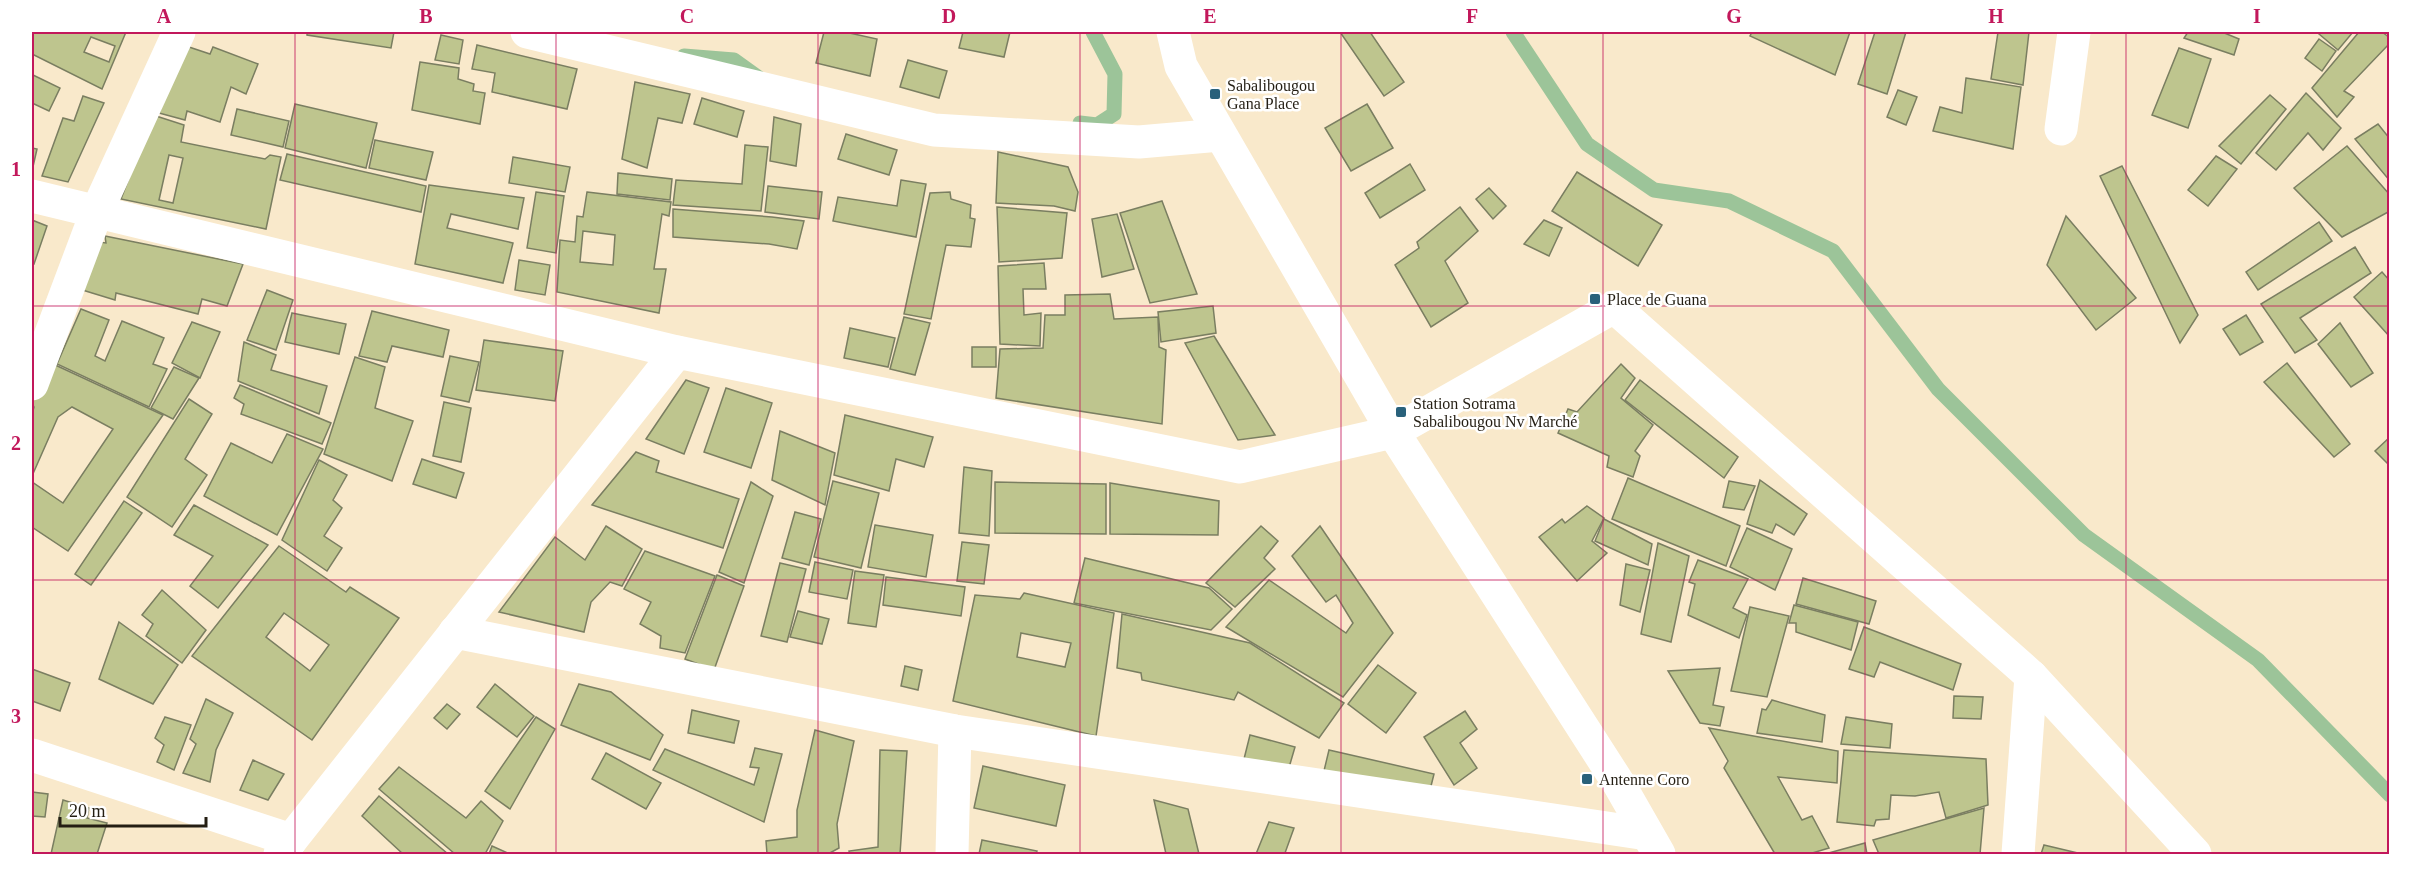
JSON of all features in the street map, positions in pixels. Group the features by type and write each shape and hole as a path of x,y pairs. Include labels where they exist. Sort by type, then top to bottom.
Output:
{"street":[{"path":"32,384 98,211 179,32"},
{"path":"526,32 934,130 1139,142 1220,135"},
{"path":"1173,32 1181,66 1393,432 1613,775 1653,844"},
{"path":"2061,129 2074,32"},
{"path":"32,196 677,352 1240,466 1393,432 1614,307 2031,676 2195,855"},
{"path":"32,755 285,848 677,352"},
{"path":"455,633 955,731 1653,844"},
{"path":"2018,855 2031,676"},
{"path":"952,855 955,731"}],"building":[{"path":"32,32 126,32 102,89 32,54","holes":["91,37 115,46 109,62 84,52"]},
{"path":"307,32 394,32 391,48 307,35"},
{"path":"824,32 845,32 877,39 870,76 816,63"},
{"path":"963,32 1010,32 1004,57 959,48"},
{"path":"1340,32 1370,32 1404,82 1384,96"},
{"path":"1752,32 1850,32 1835,75 1750,36"},
{"path":"1875,32 1906,32 1887,94 1858,84"},
{"path":"1998,32 2029,32 2023,85 1991,79"},
{"path":"2188,32 2222,32 2239,39 2234,55 2184,38"},
{"path":"2321,32 2353,32 2338,50 2319,34"},
{"path":"2359,32 2382,32 2390,38 2390,43 2344,91 2354,97 2337,117 2312,88"},
{"path":"441,35 463,40 459,64 435,60"},
{"path":"2319,39 2336,51 2322,71 2305,58"},
{"path":"477,45 577,69 567,109 492,92 495,73 472,69"},
{"path":"186,46 210,54 213,47 258,64 246,94 231,87 220,122 187,111 185,120 159,113"},
{"path":"2179,48 2211,59 2188,128 2152,115"},
{"path":"908,60 947,71 939,98 900,87"},
{"path":"420,62 459,68 458,79 474,84 473,91 485,93 480,124 412,110"},
{"path":"33,75 60,88 49,111 32,103"},
{"path":"1966,78 2021,87 2013,149 1933,131 1940,107 1962,113"},
{"path":"635,82 690,94 682,123 658,118 647,168 622,159"},
{"path":"1898,90 1917,97 1906,125 1887,117"},
{"path":"2306,93 2341,128 2323,150 2308,133 2276,170 2256,153"},
{"path":"2270,95 2286,109 2241,164 2219,146"},
{"path":"83,96 104,103 68,182 42,176 63,118 74,121"},
{"path":"702,98 744,111 737,137 694,124"},
{"path":"295,104 377,123 366,168 285,148"},
{"path":"1367,104 1393,148 1351,171 1325,128"},
{"path":"237,109 289,121 283,147 231,135"},
{"path":"153,115 184,125 181,142 265,159 270,155 281,157 266,229 121,199","holes":["169,155 183,158 173,203 159,200"]},
{"path":"774,117 801,124 796,166 770,161"},
{"path":"2378,124 2390,139 2390,181 2355,139"},
{"path":"846,134 897,150 889,175 838,159"},
{"path":"375,140 433,152 426,180 369,168"},
{"path":"745,145 768,147 761,211 673,205 676,180 742,184"},
{"path":"2347,146 2390,195 2390,211 2342,237 2294,188"},
{"path":"32,148 37,149 32,171"},
{"path":"998,152 1068,167 1078,192 1075,211 1054,206 996,203"},
{"path":"287,154 426,186 421,212 280,180"},
{"path":"2216,156 2237,169 2208,206 2188,190"},
{"path":"513,157 570,167 565,192 509,183"},
{"path":"1410,164 1425,190 1380,218 1365,193"},
{"path":"2122,166 2198,315 2180,343 2100,176"},
{"path":"1577,172 1662,225 1638,266 1552,211"},
{"path":"618,173 672,179 670,200 617,194"},
{"path":"901,180 926,184 916,237 833,221 838,197 897,206"},
{"path":"429,185 524,198 518,229 451,214 447,228 513,243 503,283 415,264"},
{"path":"768,186 822,192 819,219 765,212"},
{"path":"1489,188 1506,206 1493,219 1476,199"},
{"path":"536,192 564,196 556,253 527,248"},
{"path":"587,192 671,202 669,216 662,214 654,269 666,269 659,313 557,292 560,240 575,242 577,216 583,217","holes":["583,231 615,235 613,265 580,262"]},
{"path":"950,192 951,199 971,205 970,218 975,219 971,247 946,245 931,319 904,314 930,193"},
{"path":"1162,201 1197,294 1150,303 1120,213"},
{"path":"997,207 1067,213 1062,258 999,262"},
{"path":"1460,207 1478,231 1445,261 1468,303 1431,327 1395,265 1419,248 1417,242"},
{"path":"673,209 804,221 797,249 769,244 673,237"},
{"path":"1117,214 1134,269 1102,277 1092,219"},
{"path":"2066,216 2136,298 2096,330 2047,265"},
{"path":"32,220 47,226 34,264 32,263"},
{"path":"1544,220 1562,228 1549,256 1524,244"},
{"path":"2319,222 2332,241 2258,290 2246,272"},
{"path":"105,236 243,264 227,306 202,299 198,314 116,293 115,300 79,289 98,242 106,243"},
{"path":"2355,247 2371,273 2300,318 2317,340 2295,353 2261,304"},
{"path":"519,260 550,265 545,295 515,290"},
{"path":"1044,263 1046,289 1023,289 1024,315 1041,313 1040,346 1000,344 998,266"},
{"path":"2382,272 2390,281 2390,337 2354,297"},
{"path":"267,290 293,300 276,350 247,340"},
{"path":"1110,294 1114,319 1158,317 1159,347 1166,350 1162,424 996,398 1000,349 1043,348 1045,315 1065,315 1065,295"},
{"path":"1213,306 1216,333 1161,342 1158,312"},
{"path":"81,309 109,320 95,356 105,361 122,321 164,338 153,364 167,369 149,407 57,364"},
{"path":"372,311 449,330 443,357 392,346 387,362 359,356"},
{"path":"292,313 346,324 339,354 285,342"},
{"path":"2246,315 2263,342 2240,355 2223,329"},
{"path":"904,317 930,323 915,375 890,369"},
{"path":"192,322 220,332 200,378 172,363"},
{"path":"2340,323 2373,373 2351,387 2318,344"},
{"path":"850,328 895,338 888,367 844,358"},
{"path":"1214,336 1275,435 1238,440 1185,343"},
{"path":"484,340 563,351 555,401 476,390"},
{"path":"244,342 276,355 271,370 327,386 319,414 238,381"},
{"path":"972,347 996,347 996,367 972,367"},
{"path":"450,356 479,362 469,402 441,396"},
{"path":"355,357 385,367 375,408 413,421 392,481 324,454"},
{"path":"51,363 163,415 68,551 32,527 32,482 63,503 113,429 72,407 58,417 32,476 34,407 32,403"},
{"path":"2287,363 2350,444 2334,457 2264,382"},
{"path":"1621,364 1635,378 1621,398 1653,425 1635,451 1640,456 1633,477 1607,467 1609,456 1558,433 1568,409 1577,412"},
{"path":"174,367 199,378 173,419 151,408"},
{"path":"686,380 709,388 684,454 646,439"},
{"path":"1640,380 1738,457 1724,478 1625,400"},
{"path":"240,385 331,423 322,444 241,414 244,404 234,398"},
{"path":"726,388 772,403 751,468 704,452"},
{"path":"189,399 212,414 185,459 207,475 172,527 127,497"},
{"path":"444,402 471,408 461,462 433,456"},
{"path":"845,415 933,437 924,467 896,459 889,491 834,475"},
{"path":"780,431 835,453 825,505 772,480"},
{"path":"287,434 323,449 277,535 204,496 231,443 272,463"},
{"path":"2390,437 2390,466 2375,451"},
{"path":"636,452 659,461 656,472 739,499 723,548 592,505"},
{"path":"422,459 464,473 456,498 413,484"},
{"path":"319,460 347,475 333,500 342,508 324,536 342,548 327,571 282,540"},
{"path":"964,467 992,471 989,536 959,533"},
{"path":"1628,478 1740,526 1726,566 1612,519"},
{"path":"1760,480 1807,514 1794,535 1776,524 1772,533 1747,524"},
{"path":"833,481 879,493 861,568 814,557"},
{"path":"1729,481 1755,486 1744,510 1723,507"},
{"path":"751,482 773,496 744,583 719,572"},
{"path":"995,482 1106,484 1106,534 995,533"},
{"path":"1110,483 1219,501 1218,535 1110,534"},
{"path":"124,501 142,513 91,585 75,574"},
{"path":"194,505 268,545 218,608 190,586 213,556 174,535"},
{"path":"1587,506 1604,518 1592,541 1607,553 1577,581 1539,537 1562,519 1565,523"},
{"path":"795,512 821,519 809,565 782,558"},
{"path":"1604,519 1652,544 1648,565 1595,541"},
{"path":"875,525 933,535 926,577 868,567"},
{"path":"606,526 642,549 622,586 610,582 591,602 584,632 499,612 555,537 585,560"},
{"path":"1261,526 1278,541 1264,558 1275,569 1235,607 1206,583"},
{"path":"1320,526 1393,633 1343,697 1226,627 1269,580 1346,633 1353,623 1336,595 1326,602 1292,556"},
{"path":"1747,528 1792,549 1775,590 1730,567"},
{"path":"962,542 989,545 984,584 957,581"},
{"path":"1658,543 1689,556 1671,642 1641,634"},
{"path":"279,546 346,592 350,587 399,618 312,740 192,656","holes":["284,613 329,645 310,671 266,637"]},
{"path":"645,551 715,576 685,653 660,648 661,636 640,624 651,602 624,589"},
{"path":"1085,558 1209,588 1232,609 1211,630 1074,603"},
{"path":"1698,560 1748,579 1733,608 1747,615 1739,638 1688,615 1695,584 1689,582"},
{"path":"815,562 853,570 847,599 809,592"},
{"path":"780,563 806,569 787,642 761,636"},
{"path":"1626,564 1650,570 1640,612 1620,605"},
{"path":"855,571 884,575 876,627 848,623"},
{"path":"717,575 744,586 714,670 685,659"},
{"path":"886,577 965,587 961,616 883,605"},
{"path":"1803,578 1876,601 1869,624 1796,604"},
{"path":"162,590 206,630 182,663 146,636 153,624 142,615"},
{"path":"1024,593 1114,613 1096,736 953,701 975,595 1020,599","holes":["1021,633 1071,643 1065,667 1017,657"]},
{"path":"1794,605 1858,622 1851,650 1796,632 1796,623 1789,623"},
{"path":"1750,607 1789,616 1767,697 1731,691"},
{"path":"798,611 829,619 822,644 790,637"},
{"path":"1122,614 1250,643 1344,703 1319,738 1238,692 1234,700 1142,680 1141,673 1117,668"},
{"path":"119,622 178,665 153,704 99,679"},
{"path":"1864,627 1961,664 1953,690 1880,662 1874,677 1849,669"},
{"path":"1378,665 1416,693 1386,733 1348,704"},
{"path":"905,666 922,670 918,690 901,686"},
{"path":"1720,668 1713,705 1724,707 1720,726 1700,723 1668,671"},
{"path":"32,669 70,683 60,711 32,701"},
{"path":"495,684 534,716 517,737 477,707"},
{"path":"579,684 611,692 663,735 650,760 561,725"},
{"path":"1954,696 1983,697 1981,719 1953,718"},
{"path":"206,699 233,713 216,750 210,782 183,773 196,744 190,739"},
{"path":"1772,700 1825,715 1822,742 1757,733 1762,709 1766,710"},
{"path":"447,704 460,714 447,729 434,718"},
{"path":"692,710 739,721 734,743 688,733"},
{"path":"1465,711 1477,729 1460,743 1477,768 1454,785 1424,737"},
{"path":"165,717 191,725 174,770 157,762 164,745 155,738"},
{"path":"536,717 555,729 510,809 485,791"},
{"path":"1846,717 1892,724 1890,748 1841,744"},
{"path":"1709,728 1838,751 1837,783 1778,777 1802,820 1812,816 1829,848 1809,854 1775,854 1724,768 1728,761"},
{"path":"815,730 854,741 837,824 839,848 828,854 767,854 766,841 797,837 797,810"},
{"path":"1250,735 1295,747 1288,771 1244,759"},
{"path":"755,748 782,754 764,822 653,770 665,749 754,785 759,768 750,767"},
{"path":"880,750 907,751 900,854 850,854 849,851 878,847"},
{"path":"1329,750 1434,774 1428,798 1323,775"},
{"path":"1844,750 1986,759 1988,805 1946,818 1939,792 1915,796 1891,795 1889,819 1876,820 1874,826 1837,822"},
{"path":"606,753 661,783 646,809 592,779"},
{"path":"253,760 284,774 268,800 240,790"},
{"path":"983,766 1065,785 1056,826 974,808"},
{"path":"399,767 466,818 481,801 503,821 485,854 455,854 379,789"},
{"path":"32,792 48,794 45,817 32,816"},
{"path":"379,796 448,854 403,854 362,816"},
{"path":"63,800 89,808 87,818 107,823 97,854 51,854"},
{"path":"1154,800 1188,809 1199,854 1166,854"},
{"path":"1984,808 1980,854 1879,854 1873,840"},
{"path":"1269,822 1294,828 1285,853 1288,854 1256,854"},
{"path":"982,840 1037,851 1036,854 979,854"},
{"path":"1865,843 1867,854 1825,854"},
{"path":"2044,845 2082,854 2041,854"},
{"path":"492,846 510,854 489,854"}],"waterway":[{"path":"1080,123 1097,125 1114,114 1115,74 1093,32"},
{"path":"1513,32 1587,144 1654,190 1729,201 1833,251 1938,389 2084,535 2258,660 2390,795"},
{"path":"684,56 734,60 759,78"}],"place":[{"name":"Sabalibougou Gana Place","path":"1215,94"},
{"name":"Place de Guana","path":"1595,299"},
{"name":"Station Sotrama Sabalibougou Nv Marché","path":"1401,412"},
{"name":"Antenne Coro","path":"1587,779"}]}
